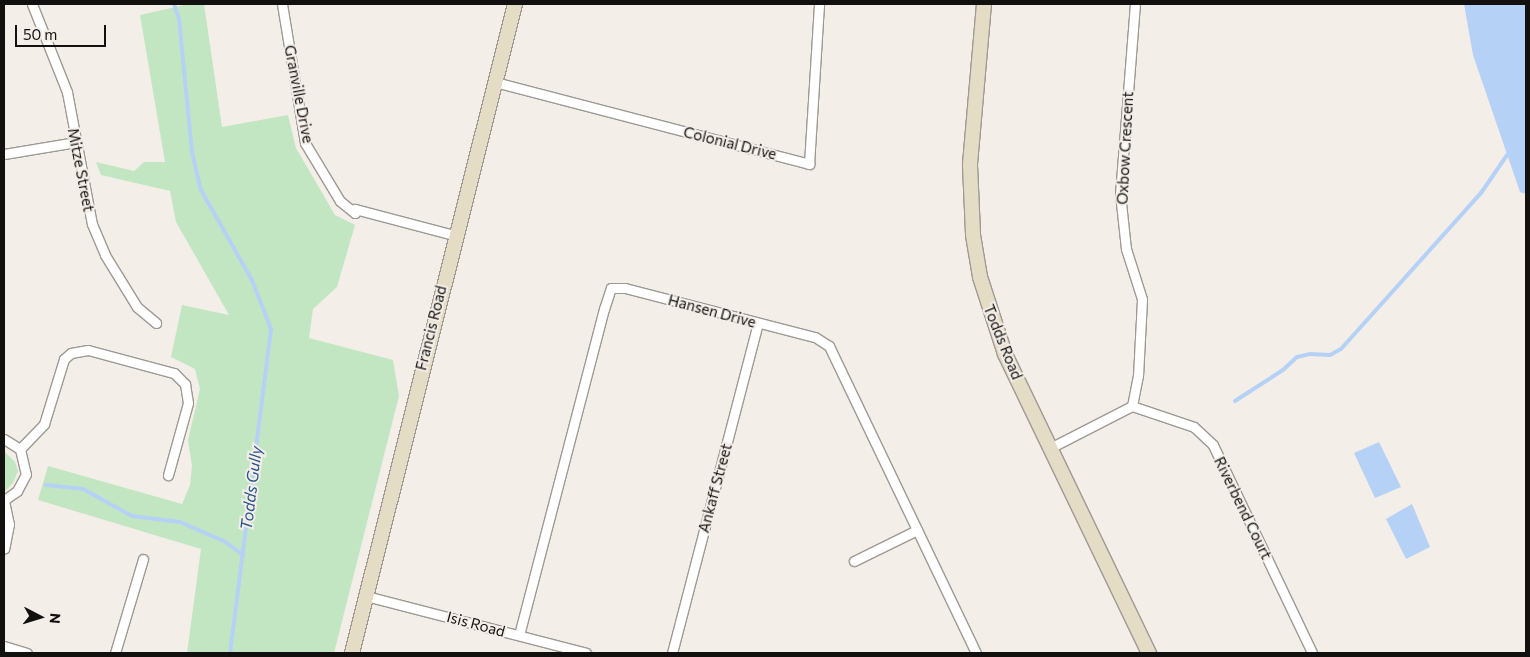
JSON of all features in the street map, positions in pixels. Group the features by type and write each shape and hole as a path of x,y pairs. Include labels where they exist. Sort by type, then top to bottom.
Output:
{"street":[{"name":"Mitze Street","path":"32,4 56,59 76,142 92,224 105,255 137,307 156,323"},
{"name":"Granville Drive","path":"282,4 305,143 340,201 355,213 355,209 454,235"},
{"name":"Francis Road","path":"352,653 454,235 515,4"},
{"name":"Colonial Drive","path":"495,82 809,164 819,4"},
{"name":"Todds Road","path":"984,4 970,165 973,235 991,316 1050,448 1149,653"},
{"name":"Oxbow Crescent","path":"1132,406 1138,376 1142,299 1126,249 1120,194 1135,4"},
{"path":"4,154 76,142"},
{"name":"Hansen Drive","path":"519,635 611,288 625,288 815,337 829,346 976,653"},
{"name":"Ankaff Street","path":"672,653 758,323"},
{"path":"20,449 44,424 64,359 71,353 88,350 162,369 180,377 185,384 188,404 168,475"},
{"path":"1050,448 1132,406"},
{"name":"Riverbend Court","path":"1132,406 1194,427 1213,445 1312,653"},
{"path":"4,439 20,449 26,465 23,483 4,501 9,524 4,549"},
{"path":"854,561 916,530"},
{"path":"114,653 143,559"},
{"name":"Isis Road","path":"366,596 586,653"},
{"path":"4,646 27,653"}],"green space":[{"path":"189,4 204,4 222,127 288,115 296,148 335,215 355,225 337,287 313,309 309,338 393,360 399,396 334,653 187,653 201,549 38,500 48,466 182,504 190,485 192,466 188,440 200,389 195,369 171,357 182,305 229,315 176,222 170,191 101,175 96,162 134,171 144,162 165,162 140,15"},
{"path":"4,451 15,462 18,471 13,483 4,492"}],"water":[{"path":"1464,4 1526,4 1526,194 1520,192 1473,55"},
{"path":"1379,442 1401,487 1375,498 1354,453"},
{"path":"1412,504 1430,547 1406,559 1386,519"}],"waterway":[{"name":"Todds Gully","path":"174,4 179,19 192,152 201,190 252,280 271,329 230,653"},
{"path":"1235,401 1283,370 1297,357 1310,354 1330,355 1341,349 1481,193 1507,155"},
{"path":"46,485 83,489 132,516 180,522 224,541 243,555"}]}
